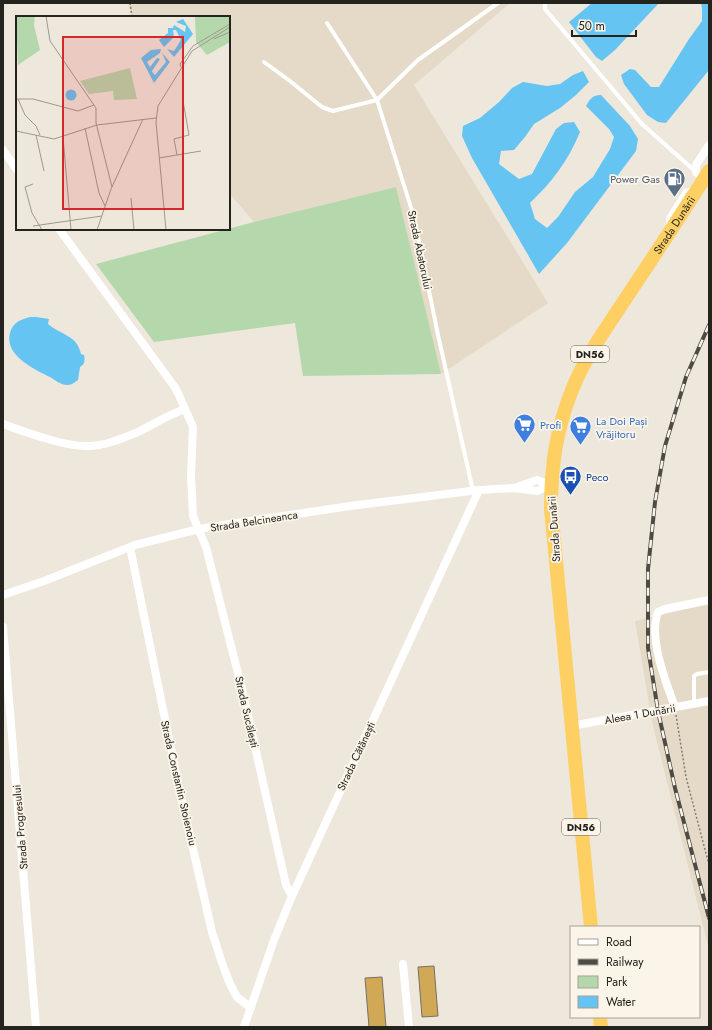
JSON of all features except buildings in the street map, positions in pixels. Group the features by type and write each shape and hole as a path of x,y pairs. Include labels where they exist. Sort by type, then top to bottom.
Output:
{"highway":[{"name":"Strada Dunării","path":"591,926 551,509 553,459 557,437 572,390 581,370 608,325 668,234 702,177"}],"street":[{"path":"702,177 696,165 709,145"},
{"path":"3,150 16,169"},
{"name":"Strada Sucălești","path":"60,230 174,386 193,427 191,475 193,516 206,547 243,693 286,885 292,896"},
{"path":"3,424 68,444 89,446 111,442 138,432 172,414 185,409"},
{"name":"Strada Belcineanca","path":"3,595 44,581 130,547 223,525 350,506 476,491 514,488 537,491 551,485"},
{"name":"Strada Cătănești","path":"244,1027 274,940 292,896 476,491"},
{"name":"Strada Constantin Stoienoiu","path":"130,547 178,783 212,932 230,984 238,997 251,1008"},
{"path":"675,707 659,662 656,617 658,612 665,609 709,600"},
{"name":"Strada Progresului","path":"3,627 36,1027"},
{"name":"Aleea 1 Dunării","path":"571,726 709,701"},
{"path":"403,964 409,1027"}],"lane":[{"path":"264,62 322,107 333,111 377,100 418,60 498,3"},
{"path":"545,3 545,9 642,124 702,177"},
{"name":"Strada Abatorului","path":"327,23 377,100 414,217 438,335 476,491"},
{"path":"694,704 694,676 709,672"}],"path":[{"path":"130,3 132,16"},
{"path":"675,707 678,734 686,777 709,865"}],"shaded area":[{"path":"128,3 510,3 414,85 548,303 441,374 396,187 254,222 230,194 230,16 131,16"},
{"path":"709,604 709,950 652,722 635,621"}],"green space":[{"path":"396,187 441,374 303,376 295,323 154,342 96,264 224,230 230,230 230,228"}],"water":[{"path":"592,3 659,3 615,50 602,61 596,57 569,22"},
{"path":"701,3 709,3 709,70 666,123 658,122 647,115 624,84 621,75 630,69 635,70 651,87 659,87 702,21"},
{"path":"583,71 589,82 576,95 560,108 534,124 514,150 501,151 499,164 519,179 532,174 556,129 564,123 574,122 580,132 565,162 530,203 535,219 547,228 558,217 575,192 593,177 610,149 614,137 609,129 586,106 590,99 601,95 630,126 638,139 636,151 567,243 539,274 472,158 462,136 463,126 480,118 499,102 512,88 523,82 547,86 560,84 573,75"},
{"path":"30,317 49,319 48,324 72,339 79,348 81,354 84,355 84,363 80,367 78,380 74,383 70,385 63,384 36,370 22,360 11,348 9,341 11,329 17,322"}],"railway":[{"path":"709,325 686,377 665,446 655,502 648,569 648,648 658,711 675,788 709,918"}],"place":[{"name":"Power Gas","path":"675,198"},
{"name":"Profi","path":"524,444"},
{"name":"La Doi Pași Vrăjitoru","path":"581,446"},
{"name":"Peco","path":"571,496"}]}
